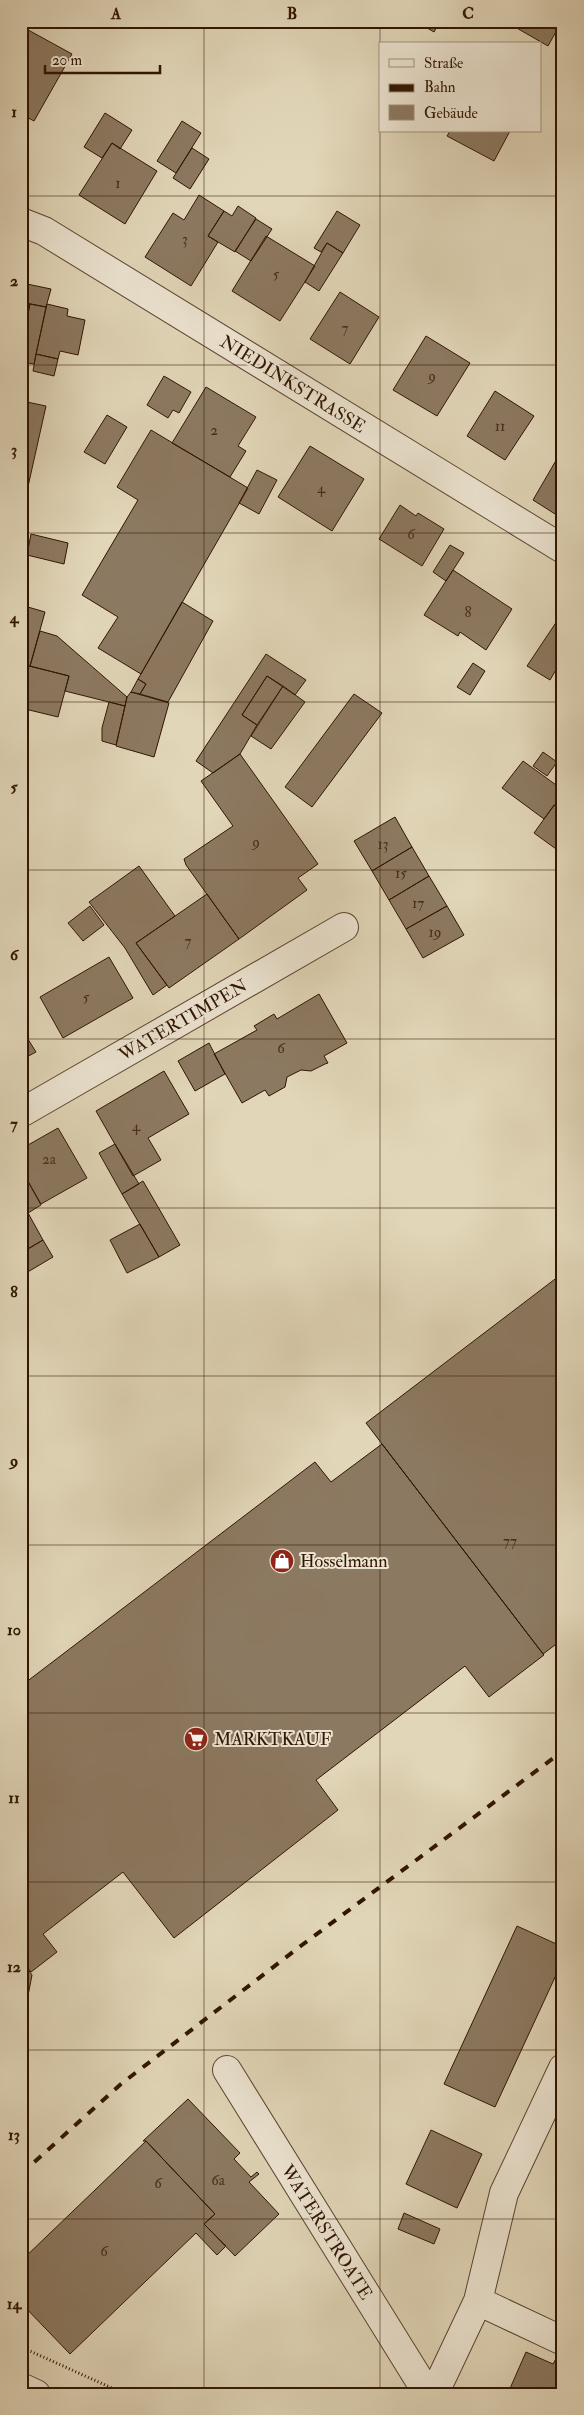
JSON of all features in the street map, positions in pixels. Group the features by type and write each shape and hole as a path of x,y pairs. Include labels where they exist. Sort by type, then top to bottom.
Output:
{"street":[{"name":"NIEDINKSTRASSE","path":"21,222 44,231 563,549"},
{"name":"WATERTIMPEN","path":"21,1113 344,927"},
{"path":"434,2394 478,2301 504,2193 563,2068"},
{"name":"WATERSTROATE","path":"227,2070 428,2394"},
{"path":"478,2301 563,2341"},
{"path":"21,2387 36,2394"}],"path":[{"path":"21,2347 125,2394"}],"building":[{"path":"415,21 440,21 434,32"},
{"path":"509,21 562,21 548,46 508,23"},
{"path":"21,26 72,54 34,121 21,114"},
{"path":"105,113 132,130 120,149 112,143 102,158 84,147"},
{"path":"182,121 201,133 176,173 157,161"},
{"path":"449,132 509,132 494,161 447,136"},
{"path":"112,143 157,171 125,224 79,195"},
{"path":"192,148 209,159 190,189 173,178"},
{"path":"199,195 224,211 208,236 218,242 191,286 145,257 173,213 184,220"},
{"path":"238,206 256,218 235,252 208,236 224,211 232,216"},
{"path":"337,211 360,225 343,253 327,243 321,252 314,248"},
{"path":"256,219 272,229 251,261 235,251"},
{"path":"266,236 315,266 280,321 232,291"},
{"path":"327,243 343,253 319,291 305,282"},
{"path":"22,283 51,289 46,307 21,302"},
{"path":"340,292 379,317 350,364 310,339"},
{"path":"21,302 30,304 24,332 21,331"},
{"path":"30,304 46,307 34,364 21,362 21,331 24,332"},
{"path":"47,304 68,309 67,316 85,320 78,355 60,351 58,359 36,354"},
{"path":"426,336 470,363 437,416 393,390"},
{"path":"36,354 58,359 54,376 33,371"},
{"path":"164,376 191,392 179,413 173,410 168,418 147,405"},
{"path":"206,387 256,417 238,446 246,451 230,477 172,443"},
{"path":"495,391 534,416 505,460 467,436"},
{"path":"21,398 28,399 27,402 46,406 25,500 21,499"},
{"path":"107,415 127,427 105,464 84,452"},
{"path":"151,430 248,488 141,674 98,648 118,617 82,595 138,500 117,487"},
{"path":"310,446 364,479 332,531 278,497"},
{"path":"558,457 563,460 563,519 533,500"},
{"path":"257,470 277,480 259,514 239,503"},
{"path":"400,505 416,516 418,513 444,529 422,566 379,539"},
{"path":"31,534 68,543 64,564 27,555"},
{"path":"450,545 464,553 446,581 433,572"},
{"path":"453,570 512,609 486,650 460,632 458,636 424,615"},
{"path":"182,602 213,621 168,702 140,694 146,684 138,679"},
{"path":"21,605 45,612 30,666 21,664"},
{"path":"563,612 563,672 557,668 550,680 527,666"},
{"path":"40,631 57,636 127,697 125,706 65,691 69,676 30,666"},
{"path":"266,654 306,680 295,695 267,676 242,715 257,725 240,754 213,773 196,761"},
{"path":"473,663 485,671 470,695 457,687"},
{"path":"21,664 69,676 58,717 21,708"},
{"path":"267,676 283,686 257,725 242,715"},
{"path":"138,679 146,684 140,694 131,692"},
{"path":"283,686 305,702 271,749 251,736"},
{"path":"131,692 169,703 154,757 116,746 127,697"},
{"path":"354,694 382,713 312,807 285,787"},
{"path":"109,702 125,706 116,745 102,741 102,728"},
{"path":"543,752 557,762 547,776 533,766"},
{"path":"240,754 318,864 298,878 307,890 239,939 186,865 184,859 233,826 201,781"},
{"path":"523,761 563,790 563,794 544,819 502,788"},
{"path":"554,805 563,811 563,854 534,833"},
{"path":"395,817 412,847 372,871 354,841"},
{"path":"412,847 429,876 389,900 372,871"},
{"path":"139,866 175,916 136,943 167,985 153,995 125,948 89,902"},
{"path":"429,876 447,906 406,929 389,900"},
{"path":"207,894 239,939 169,988 136,943"},
{"path":"90,906 104,925 83,941 68,923"},
{"path":"447,906 464,935 423,958 406,929"},
{"path":"109,957 133,998 63,1038 40,997"},
{"path":"319,994 347,1043 324,1056 328,1063 311,1071 301,1070 287,1077 285,1087 269,1096 265,1090 242,1103 214,1054 257,1030 254,1026 274,1014 277,1019"},
{"path":"21,1028 36,1052 21,1060"},
{"path":"209,1043 225,1074 195,1091 178,1061"},
{"path":"164,1071 189,1114 148,1138 161,1160 133,1176 96,1111"},
{"path":"58,1128 87,1178 41,1204 21,1169 21,1149"},
{"path":"115,1144 139,1184 122,1194 99,1153"},
{"path":"21,1169 41,1205 28,1213 43,1240 21,1253"},
{"path":"143,1181 180,1245 159,1257 122,1194"},
{"path":"140,1224 159,1257 127,1273 110,1240"},
{"path":"43,1240 53,1257 21,1276 21,1253"},
{"path":"563,1273 563,1639 543,1654 366,1423"},
{"name":"MARKTKAUF","path":"382,1444 544,1655 489,1697 465,1666 316,1780 338,1810 174,1938 123,1872 43,1934 57,1952 31,1972 21,1960 21,1686 315,1462 331,1482"},
{"path":"517,1926 563,1947 563,1960 495,2107 444,2084"},
{"path":"21,1960 32,1975 21,2032"},
{"path":"188,2099 240,2153 234,2159 251,2177 257,2172 259,2174 249,2182 279,2214 235,2256 204,2224 215,2214 146,2141 143,2141"},
{"path":"431,2130 482,2154 457,2208 406,2184"},
{"path":"146,2141 215,2214 204,2224 226,2246 217,2255 196,2233 70,2354 21,2303 21,2261"},
{"path":"404,2213 440,2229 434,2244 398,2229"},
{"path":"526,2352 553,2364 557,2357 563,2361 563,2394 508,2393"}],"railway":[{"path":"21,2174 121,2084 302,1945 563,1751"}],"place":[{"name":"Hosselmann","path":"282,1561"},
{"name":"MARKTKAUF","path":"196,1739"}]}
